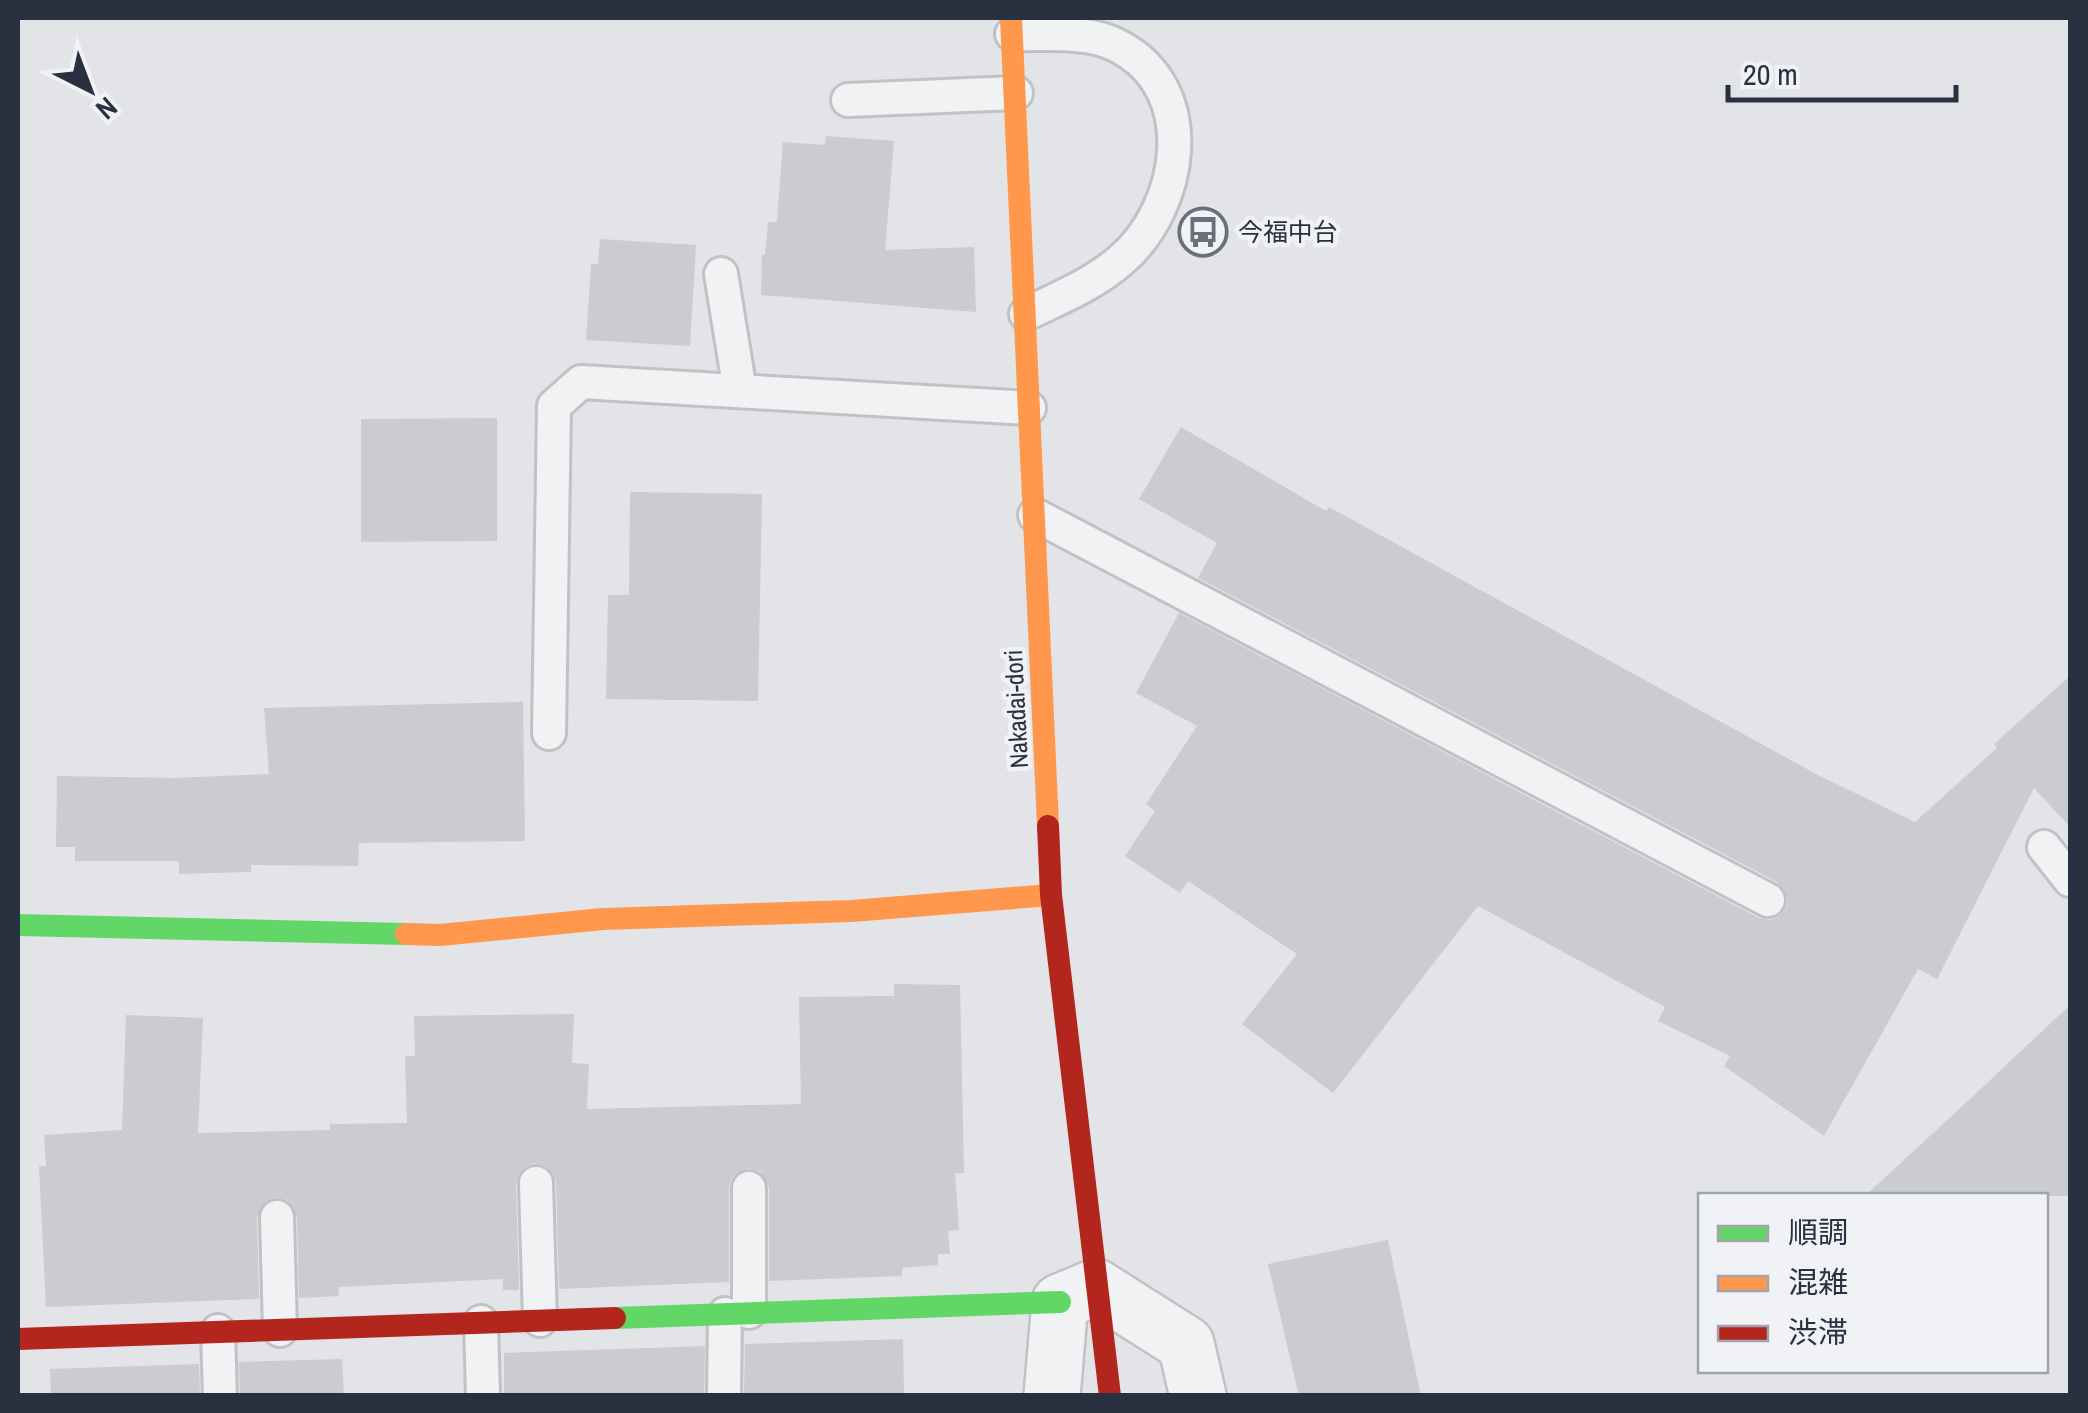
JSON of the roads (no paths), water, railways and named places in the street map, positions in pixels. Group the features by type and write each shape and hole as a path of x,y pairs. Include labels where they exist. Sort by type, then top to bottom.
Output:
{"street":[{"name":"Nakadai-dori","path":"1012,26 1051,895 1078,1294 1110,1396"},
{"path":"18,925 440,935 603,919 851,911 1051,895"},
{"path":"1052,1396 1078,1294"},
{"path":"18,1339 737,1313 1078,1294 1186,1344 1198,1396"}],"lane":[{"path":"1012,26 1090,37 1117,45 1146,65 1166,91 1174,123 1173,168 1161,207 1144,237 1122,260 1090,283 1026,314"},
{"path":"848,100 1016,94"},
{"path":"721,274 740,392"},
{"path":"549,733 554,406 581,382 1029,408"},
{"path":"1035,515 1768,900"},
{"path":"2044,847 2070,880"},
{"path":"536,1182 540,1320"},
{"path":"724,1396 737,1313 748,1188"},
{"path":"277,1217 280,1330"},
{"path":"481,1322 482,1396"},
{"path":"218,1331 220,1396"}],"place":[{"name":"今福中台","path":"1203,232"}]}
